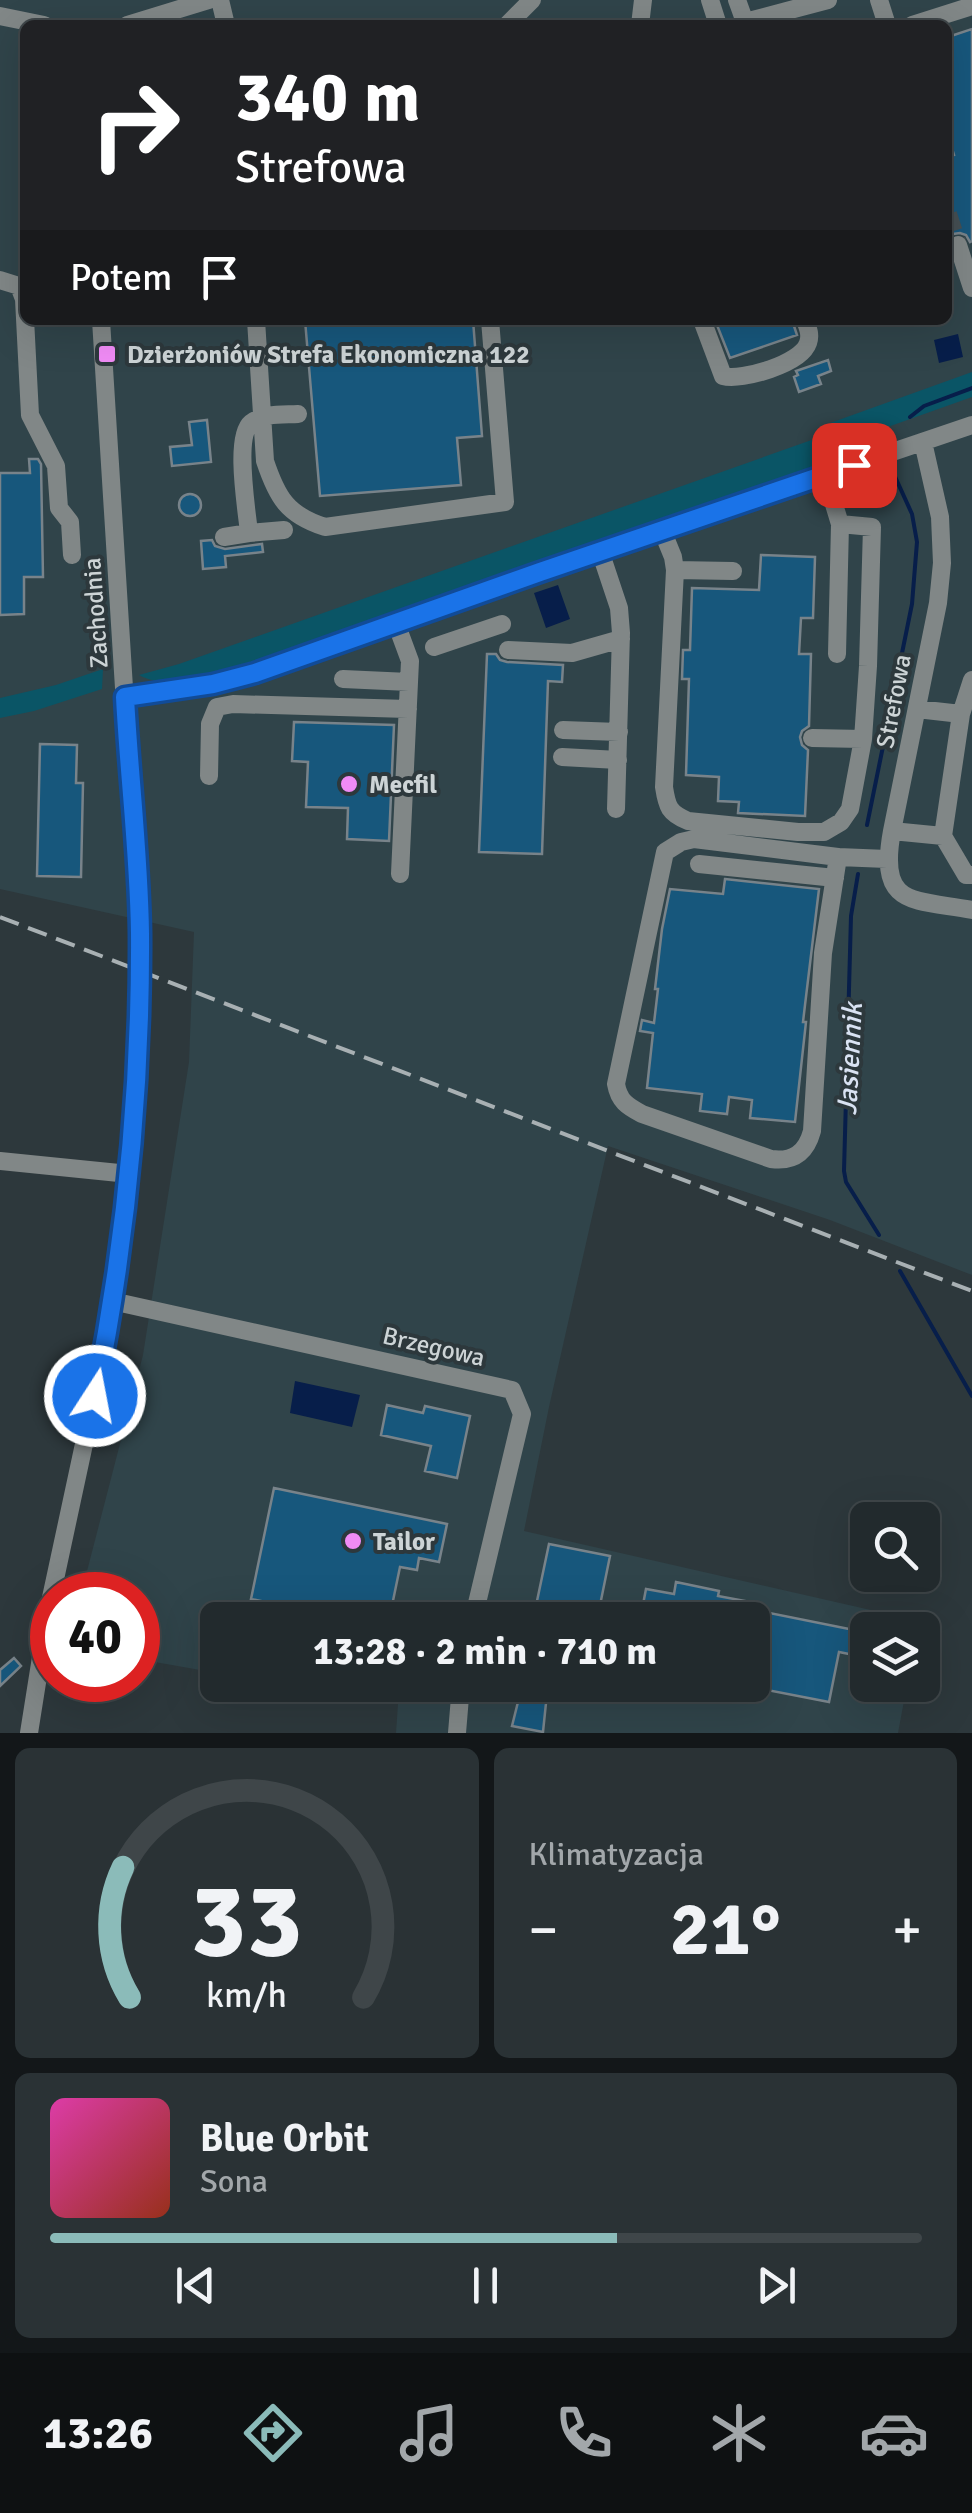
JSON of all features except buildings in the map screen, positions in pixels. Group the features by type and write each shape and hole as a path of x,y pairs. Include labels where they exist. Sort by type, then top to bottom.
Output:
{"street":[{"path":"146,20 209,0"},
{"path":"512,20 532,0"},
{"path":"760,20 828,0"},
{"path":"928,20 972,6"},
{"path":"958,245 972,288"},
{"path":"25,325 30,416 56,466 59,508 70,522 72,554"},
{"name":"Zachodnia","path":"30,1733 42,1643 112,1301 129,1174 138,1064 140,928 101,325"},
{"path":"256,325 265,461 270,478 280,499 295,514 325,527 505,502 490,325"},
{"path":"704,325 723,376 734,379 801,355 809,338 807,325"},
{"path":"249,533 244,432 263,416 298,414"},
{"path":"125,697 213,684 255,673 972,425"},
{"name":"Strefowa","path":"887,859 938,603 942,563 940,517 923,442"},
{"path":"825,475 840,524 837,654"},
{"path":"662,530 675,570 664,787 667,806 673,815 688,822 824,832 841,822 850,810 863,738 868,666 872,528 840,524"},
{"path":"224,537 284,530"},
{"path":"600,551 619,608 621,639 616,809"},
{"path":"675,570 734,571"},
{"path":"441,607 452,641"},
{"path":"396,623 410,661 400,874"},
{"path":"434,647 502,624"},
{"path":"508,650 572,653 621,639"},
{"path":"343,679 409,682"},
{"path":"972,680 962,714 943,836 966,875 972,875"},
{"path":"209,776 210,724 217,708 233,704 408,710"},
{"path":"917,709 962,714"},
{"path":"563,730 618,732"},
{"path":"812,738 863,738"},
{"path":"562,757 618,760"},
{"path":"892,831 943,836"},
{"path":"838,857 824,953 812,1130 802,1151 794,1158 770,1159 642,1114 624,1104 616,1084 665,852 681,842 694,839 838,857 887,859 896,890 910,899 972,910"},
{"path":"700,864 834,878"},
{"path":"0,1162 129,1174"},
{"name":"Brzegowa","path":"112,1301 512,1390 522,1414 476,1602"},
{"path":"458,1733 460,1702"}],"shaded area":[{"path":"0,0 972,0 972,1275 830,1220 608,1146 524,1531 880,1612 850,1612 850,1702 904,1702 898,1733 396,1733 398,1704 386,1702 770,1702 770,1602 200,1602 200,1670 160,1663 160,1572 87,1572 143,1355 189,1062 194,932 0,889"},
{"path":"958,334 963,357 939,363 934,340"},
{"path":"972,372 972,397 868,434 864,451 258,662 182,681 166,682 139,675 840,430 822,426"},
{"path":"558,585 570,619 546,628 534,593"},
{"path":"103,669 102,689 0,718 0,698"},
{"path":"295,1381 360,1395 352,1427 290,1413"}],"waterway":[{"name":"Jasiennik","path":"910,417 924,406 972,388"},
{"name":"Jasiennik","path":"867,825 912,604 917,542 912,514 892,470"},
{"name":"Jasiennik","path":"858,874 851,916 844,1171 846,1182 879,1235"},
{"name":"Jasiennik","path":"900,1271 972,1396"}],"tunnel":[{"path":"952,226 958,245"}],"railway":[{"path":"0,917 972,1291"}],"place":[{"name":"Dzierżoniów Strefa Ekonomiczna 122","path":"107,354"},
{"name":"Mecfil","path":"349,784"},
{"name":"Tailor","path":"353,1541"}],"route":[{"path":"95,1396 124,1218 138,1064 140,928 125,697 213,684 255,673 854,465"}]}
